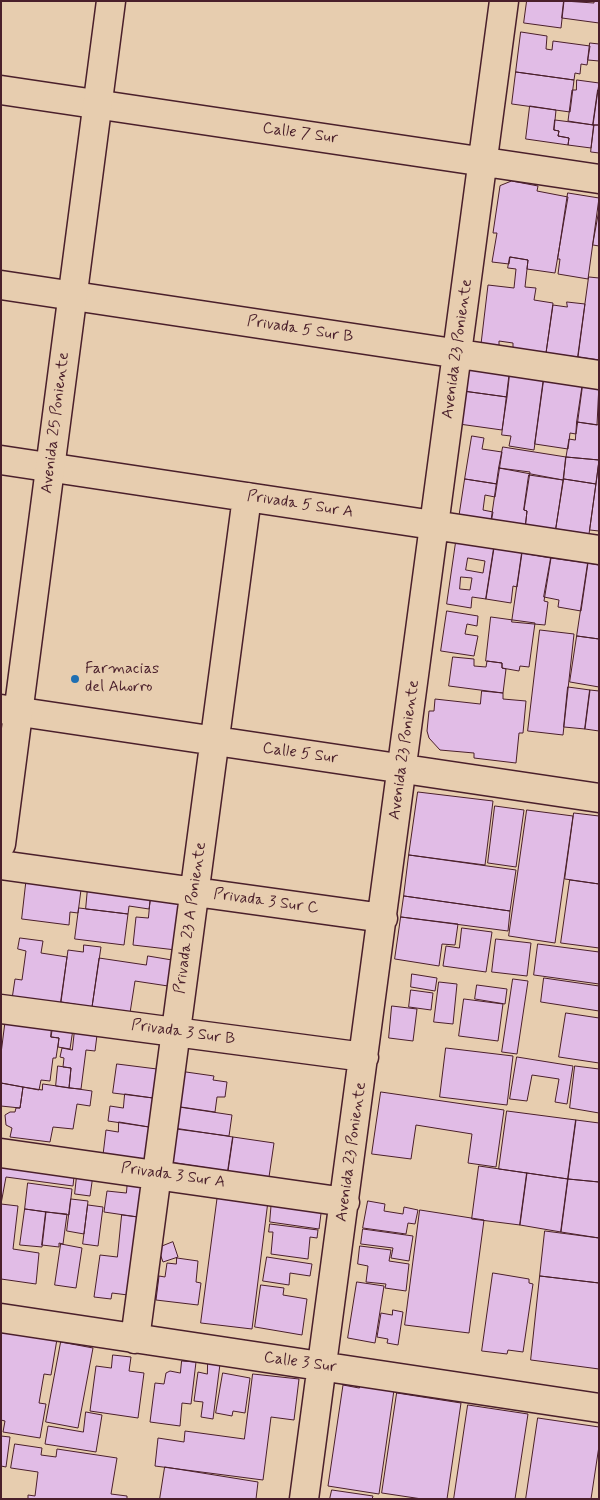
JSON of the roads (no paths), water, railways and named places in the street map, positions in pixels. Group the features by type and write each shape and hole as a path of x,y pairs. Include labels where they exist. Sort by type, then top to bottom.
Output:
{"street":[{"name":"Avenida 25 Poniente","path":"1,844 10,711 50,468 111,1"},
{"name":"Avenida 23 Poniente","path":"304,1499 403,769 504,1"},
{"name":"Calle 7 Sur","path":"1,90 599,179"},
{"name":"Privada 5 Sur B","path":"1,286 599,375"},
{"name":"Privada 5 Sur A","path":"1,460 599,550"},
{"name":"Privada 23 A Poniente","path":"135,1339 247,497"},
{"name":"Calle 5 Sur","path":"10,711 599,798"},
{"name":"Privada 3 Sur C","path":"1,865 383,918"},
{"name":"Privada 3 Sur B","path":"1,1009 364,1057"},
{"name":"Privada 3 Sur A","path":"1,1153 345,1202"},
{"name":"Calle 3 Sur","path":"1,1318 599,1408"}],"place":[{"name":"Farmacias del Ahorro","path":"75,679"}]}
